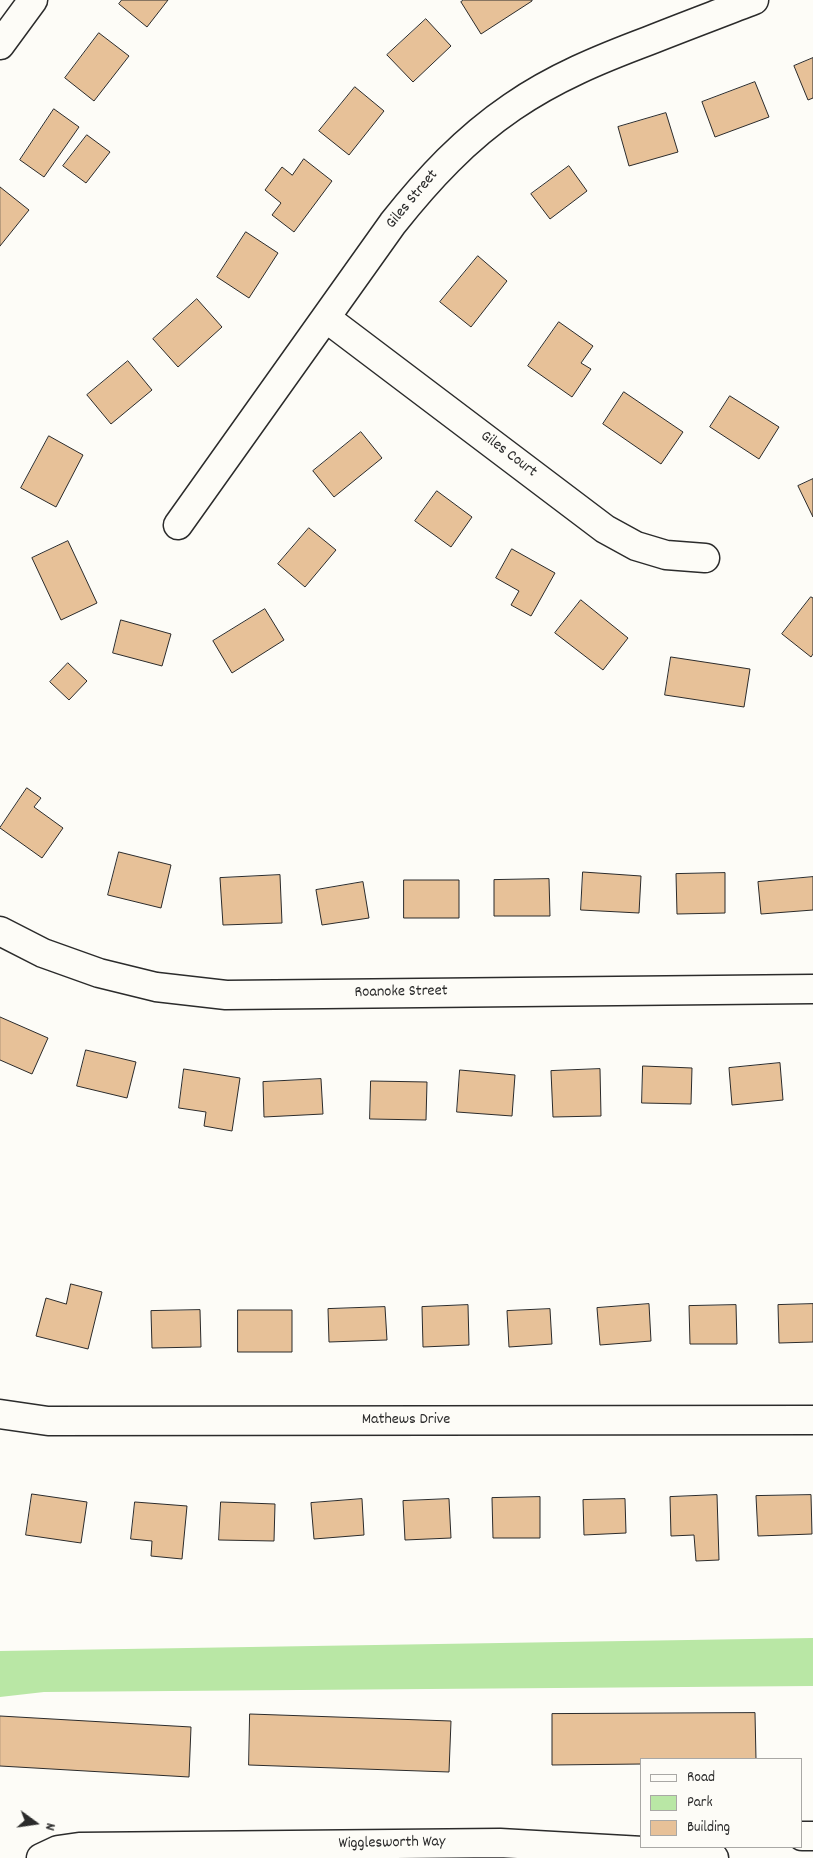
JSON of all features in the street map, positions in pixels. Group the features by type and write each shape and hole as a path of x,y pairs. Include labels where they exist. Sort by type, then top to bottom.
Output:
{"street":[{"path":"0,45 33,0"},
{"name":"Giles Street","path":"178,525 393,223 428,180 468,141 511,107 549,84 589,64 754,0"},
{"name":"Giles Court","path":"326,318 605,529 636,546 666,555 705,558"},
{"name":"Roanoke Street","path":"0,931 43,953 99,973 156,987 226,996 813,989"},
{"name":"Mathews Drive","path":"0,1414 48,1421 813,1420"},
{"name":"Wigglesworth Way","path":"41,1858 58,1850 79,1846 500,1843 714,1858"}],"green space":[{"path":"813,1638 813,1686 44,1692 0,1697 0,1651"}],"building":[{"path":"122,0 168,0 147,27 119,4"},
{"path":"464,0 532,1 481,34 461,2"},
{"path":"426,19 451,46 413,82 387,55"},
{"path":"99,33 129,56 94,101 65,78"},
{"path":"813,58 813,98 808,100 794,66"},
{"path":"755,82 769,117 715,137 702,102"},
{"path":"355,87 384,111 349,155 319,131"},
{"path":"54,109 79,127 44,177 20,160"},
{"path":"666,113 678,152 629,166 618,127"},
{"path":"87,135 110,152 86,183 63,166"},
{"path":"304,159 332,181 294,232 272,215 281,203 265,190 282,167 292,175"},
{"path":"569,166 587,191 550,219 531,194"},
{"path":"0,187 29,210 0,246"},
{"path":"246,232 278,253 249,298 217,277"},
{"path":"478,256 507,281 471,327 440,302"},
{"path":"197,299 222,327 178,367 153,339"},
{"path":"559,322 593,346 581,363 591,369 572,397 528,366"},
{"path":"128,361 152,390 111,424 87,395"},
{"path":"624,392 683,432 661,464 603,424"},
{"path":"730,396 779,427 759,459 710,427"},
{"path":"361,432 382,458 334,497 313,471"},
{"path":"49,436 83,455 56,507 21,488"},
{"path":"813,479 813,517 798,486"},
{"path":"437,491 472,517 451,547 415,521"},
{"path":"309,528 336,550 305,587 278,564"},
{"path":"68,541 97,603 61,620 32,558"},
{"path":"512,549 555,573 531,616 511,605 519,591 496,578"},
{"path":"811,597 813,598 813,654 811,657 782,634"},
{"path":"581,600 628,638 603,670 555,633"},
{"path":"265,609 284,640 232,673 213,641"},
{"path":"121,620 171,634 162,666 113,653"},
{"path":"671,657 750,669 744,707 665,695"},
{"path":"68,663 87,681 69,700 50,682"},
{"path":"27,788 41,798 34,807 63,828 42,858 0,828"},
{"path":"119,852 171,865 161,908 108,895"},
{"path":"583,872 641,876 639,913 581,910"},
{"path":"725,873 725,913 677,914 676,874"},
{"path":"280,875 282,923 223,925 220,878"},
{"path":"813,877 813,910 761,914 758,882"},
{"path":"549,879 550,916 494,916 494,880"},
{"path":"404,880 459,880 459,918 404,918"},
{"path":"363,882 369,918 322,925 316,890"},
{"path":"0,1017 48,1038 32,1074 0,1060"},
{"path":"86,1050 136,1062 127,1098 77,1086"},
{"path":"780,1063 783,1100 732,1105 729,1068"},
{"path":"643,1066 692,1068 691,1104 642,1103"},
{"path":"184,1069 240,1078 232,1131 204,1126 206,1112 179,1108"},
{"path":"600,1069 601,1116 553,1117 551,1071"},
{"path":"460,1070 515,1075 512,1116 457,1112"},
{"path":"321,1079 323,1114 264,1117 263,1082"},
{"path":"371,1081 427,1082 426,1120 370,1119"},
{"path":"71,1284 102,1292 88,1349 36,1336 46,1298 66,1304"},
{"path":"649,1304 651,1341 600,1345 597,1308"},
{"path":"813,1304 813,1342 779,1343 778,1305"},
{"path":"468,1305 469,1345 423,1347 422,1307"},
{"path":"736,1305 737,1344 690,1344 689,1306"},
{"path":"385,1307 387,1340 329,1342 328,1309"},
{"path":"550,1309 552,1344 509,1347 507,1311"},
{"path":"200,1310 201,1347 152,1348 151,1311"},
{"path":"238,1310 292,1310 292,1352 238,1352"},
{"path":"32,1494 87,1502 81,1543 26,1535"},
{"path":"717,1495 719,1560 696,1561 694,1535 671,1536 670,1497"},
{"path":"811,1495 812,1534 758,1536 756,1496"},
{"path":"540,1497 540,1538 493,1538 492,1498"},
{"path":"362,1499 364,1535 314,1539 311,1503"},
{"path":"449,1499 451,1538 405,1540 403,1501"},
{"path":"625,1499 626,1533 584,1535 583,1500"},
{"path":"135,1502 187,1506 182,1559 151,1556 152,1541 131,1539"},
{"path":"221,1502 275,1504 274,1541 219,1540"},
{"path":"755,1713 756,1758 640,1758 640,1764 552,1765 552,1714"},
{"path":"250,1714 451,1721 449,1772 249,1765"},
{"path":"0,1716 191,1727 189,1777 0,1766"}]}
